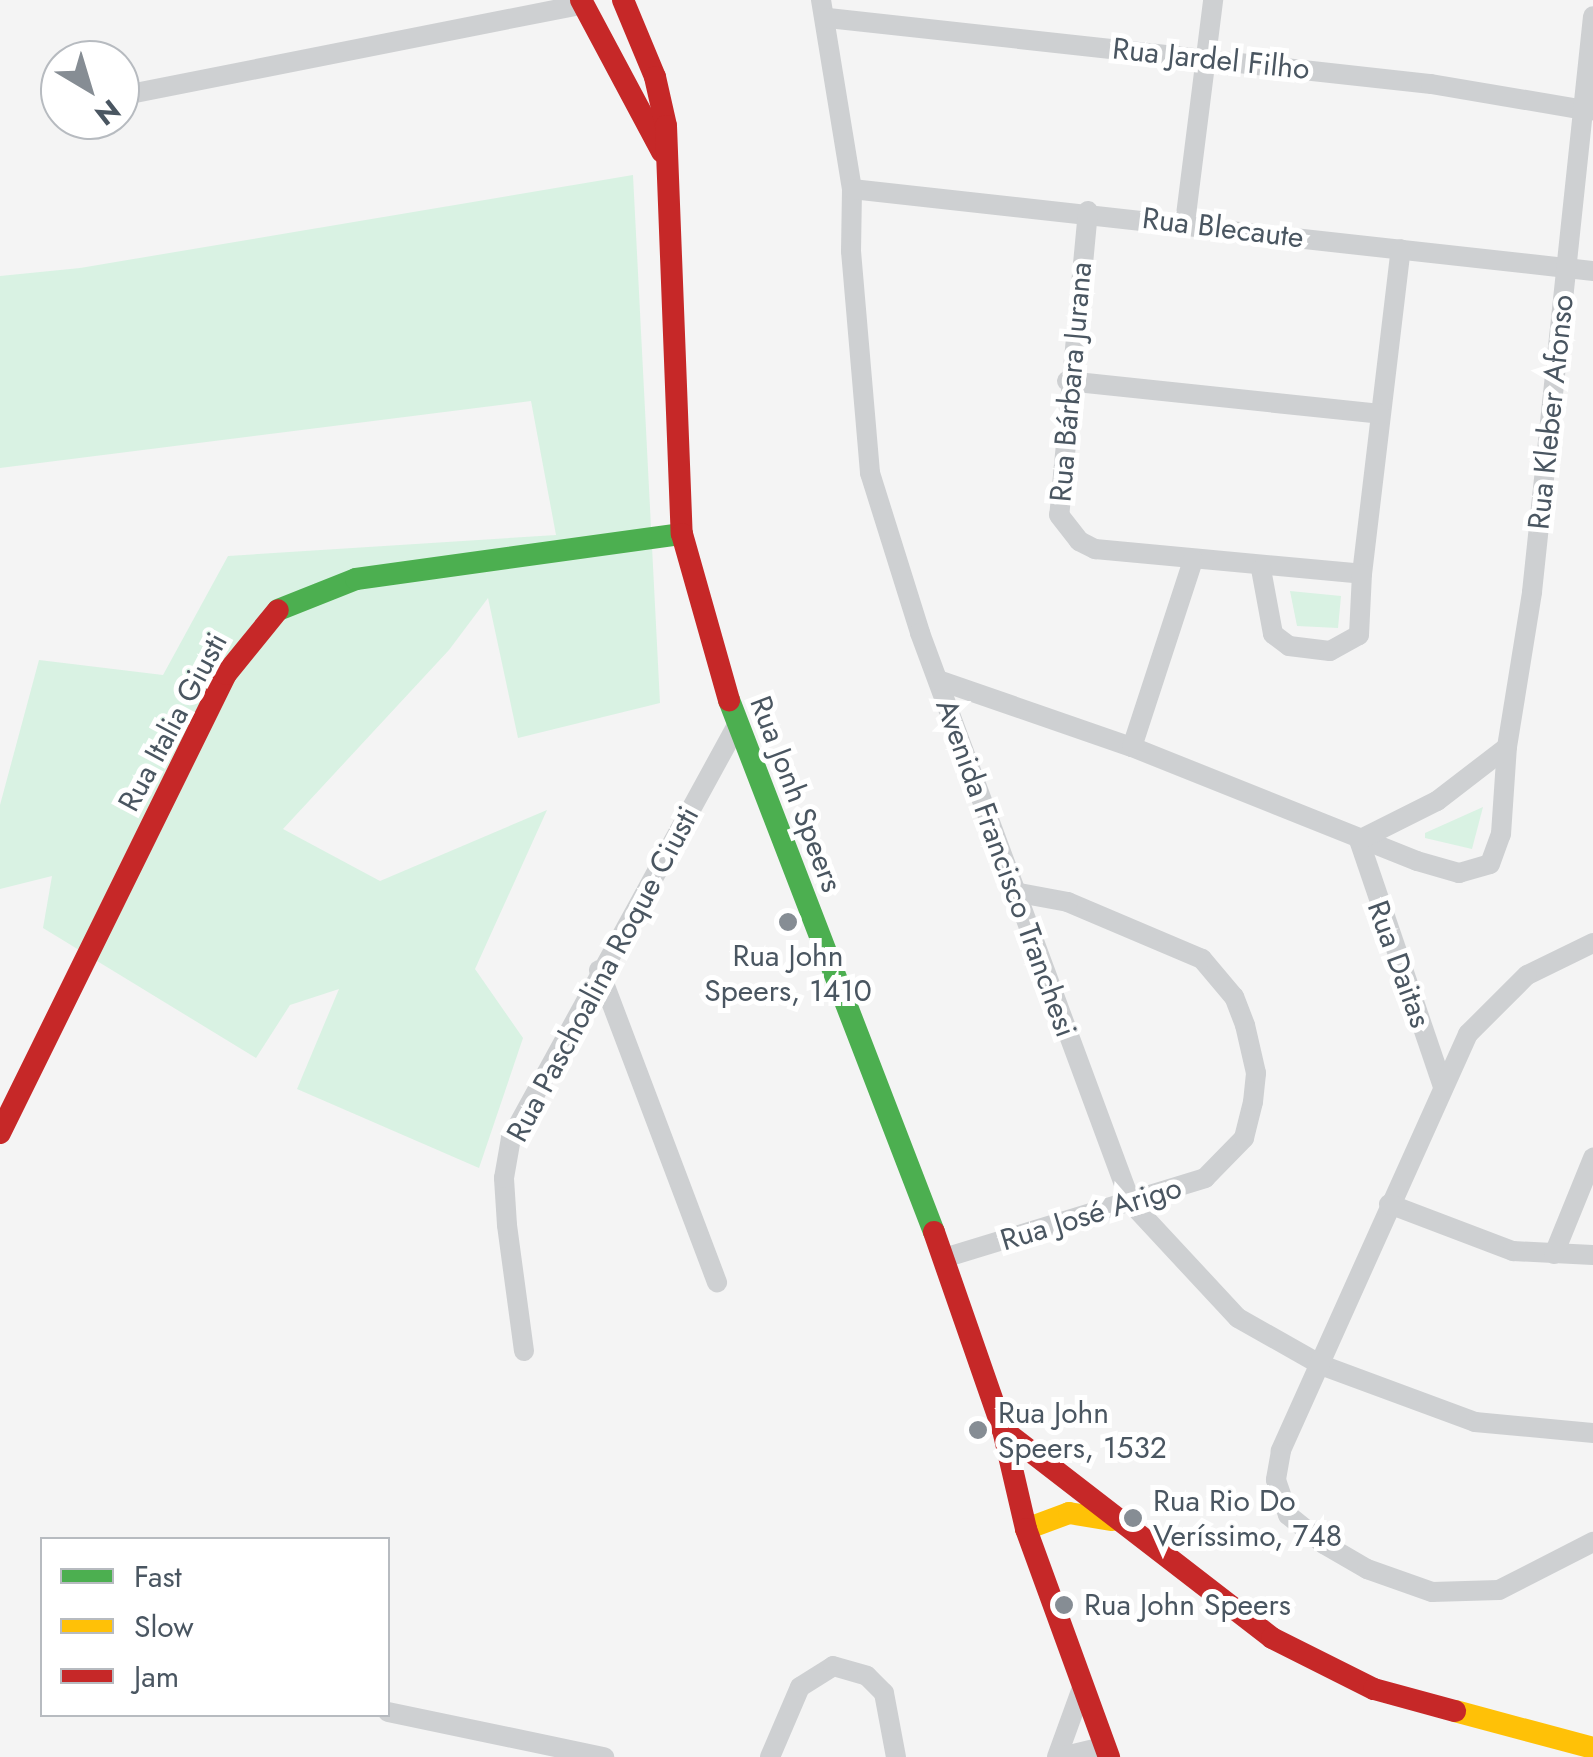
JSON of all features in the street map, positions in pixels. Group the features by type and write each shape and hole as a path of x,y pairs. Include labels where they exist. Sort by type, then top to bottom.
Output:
{"main road":[{"name":"Rua Jonh Speers","path":"623,0 655,77 666,126 662,152 682,534 710,652 944,1258 1003,1430 1026,1528 1107,1752"},
{"name":"Rua Jonh Speers","path":"582,2 662,152"},
{"name":"Rua Italia Giusti","path":"0,1133 226,674 279,610 356,578 682,534"},
{"path":"1003,1430 1272,1638 1320,1666 1374,1689 1593,1748"},
{"path":"1026,1528 1070,1513 1120,1522"}],"street":[{"path":"1185,224 1213,0"},
{"path":"140,92 582,2"},
{"name":"Rua Jardel Filho","path":"825,9 1431,84 1587,111"},
{"name":"Avenida Francisco Tranchesi","path":"825,9 852,190 858,362 870,472 938,680 1131,1203 1238,1318 1321,1364 1475,1422 1593,1433"},
{"name":"Rua Kleber Afonso","path":"938,680 1132,747 1359,840 1459,873 1490,864 1501,834 1507,747 1532,592 1566,268 1587,111 1593,16"},
{"name":"Rua Blecaute","path":"852,190 1088,211 1593,271"},
{"name":"Rua Bárbara Jurana","path":"1088,211 1058,472 1059,515 1067,529 1095,549 1261,568 1362,574"},
{"path":"1261,568 1273,634 1289,646 1330,651 1359,636 1362,574 1400,249"},
{"path":"1067,381 1380,414"},
{"path":"1132,747 1193,560"},
{"name":"Rua Paschoalina Roque Ciusti","path":"524,1351 506,1209 511,1138 598,970 737,725"},
{"path":"1359,840 1437,802 1507,747"},
{"name":"Rua Daitas","path":"1359,840 1443,1087"},
{"name":"Rua José Arigo","path":"944,1258 1206,1178 1244,1138 1256,1074 1245,1025 1234,997 1202,959 1068,902 1014,892"},
{"path":"1593,943 1554,958 1500,999 1468,1034 1281,1452 1276,1480 1288,1514 1324,1544 1406,1585 1460,1595 1532,1578 1593,1542"},
{"path":"598,970 717,1282"},
{"path":"1554,1254 1593,1158"},
{"path":"1389,1204 1513,1251 1593,1255"},
{"path":"770,1757 800,1687 812,1674 833,1666 878,1684 896,1757"},
{"path":"1083,1685 1059,1757 1107,1752"},
{"path":"390,1712 604,1757"}],"green space":[{"path":"633,175 660,703 518,738 488,598 449,650 283,829 380,881 547,810 475,969 523,1038 479,1168 297,1089 339,989 290,1005 256,1058 43,928 52,876 0,889 0,805 39,660 163,675 228,556 556,535 531,401 0,468 0,276 80,268"},
{"path":"1290,591 1341,596 1338,628 1297,626"},
{"path":"1483,807 1472,849 1425,838 1425,833"}],"traffic: fast":[{"path":"278,610 356,579 682,534"},
{"path":"729,700 934,1232"}],"traffic: slow":[{"path":"1026,1529 1069,1513 1112,1520"},
{"path":"1455,1711 1593,1748"}],"traffic: jam":[{"path":"581,0 662,152"},
{"path":"623,0 655,77 666,126 682,534 729,700"},
{"path":"0,1133 226,674 278,610"},
{"path":"934,1232 1003,1430 1026,1529 1109,1757"},
{"path":"1003,1430 1272,1638 1374,1689 1455,1711"}],"place":[{"name":"Rua John Speers, 1410","path":"788,922"},
{"name":"Rua John Speers, 1532","path":"978,1430"},
{"name":"Rua Rio Do Veríssimo, 748","path":"1133,1518"},
{"name":"Rua John Speers","path":"1064,1605"}]}
